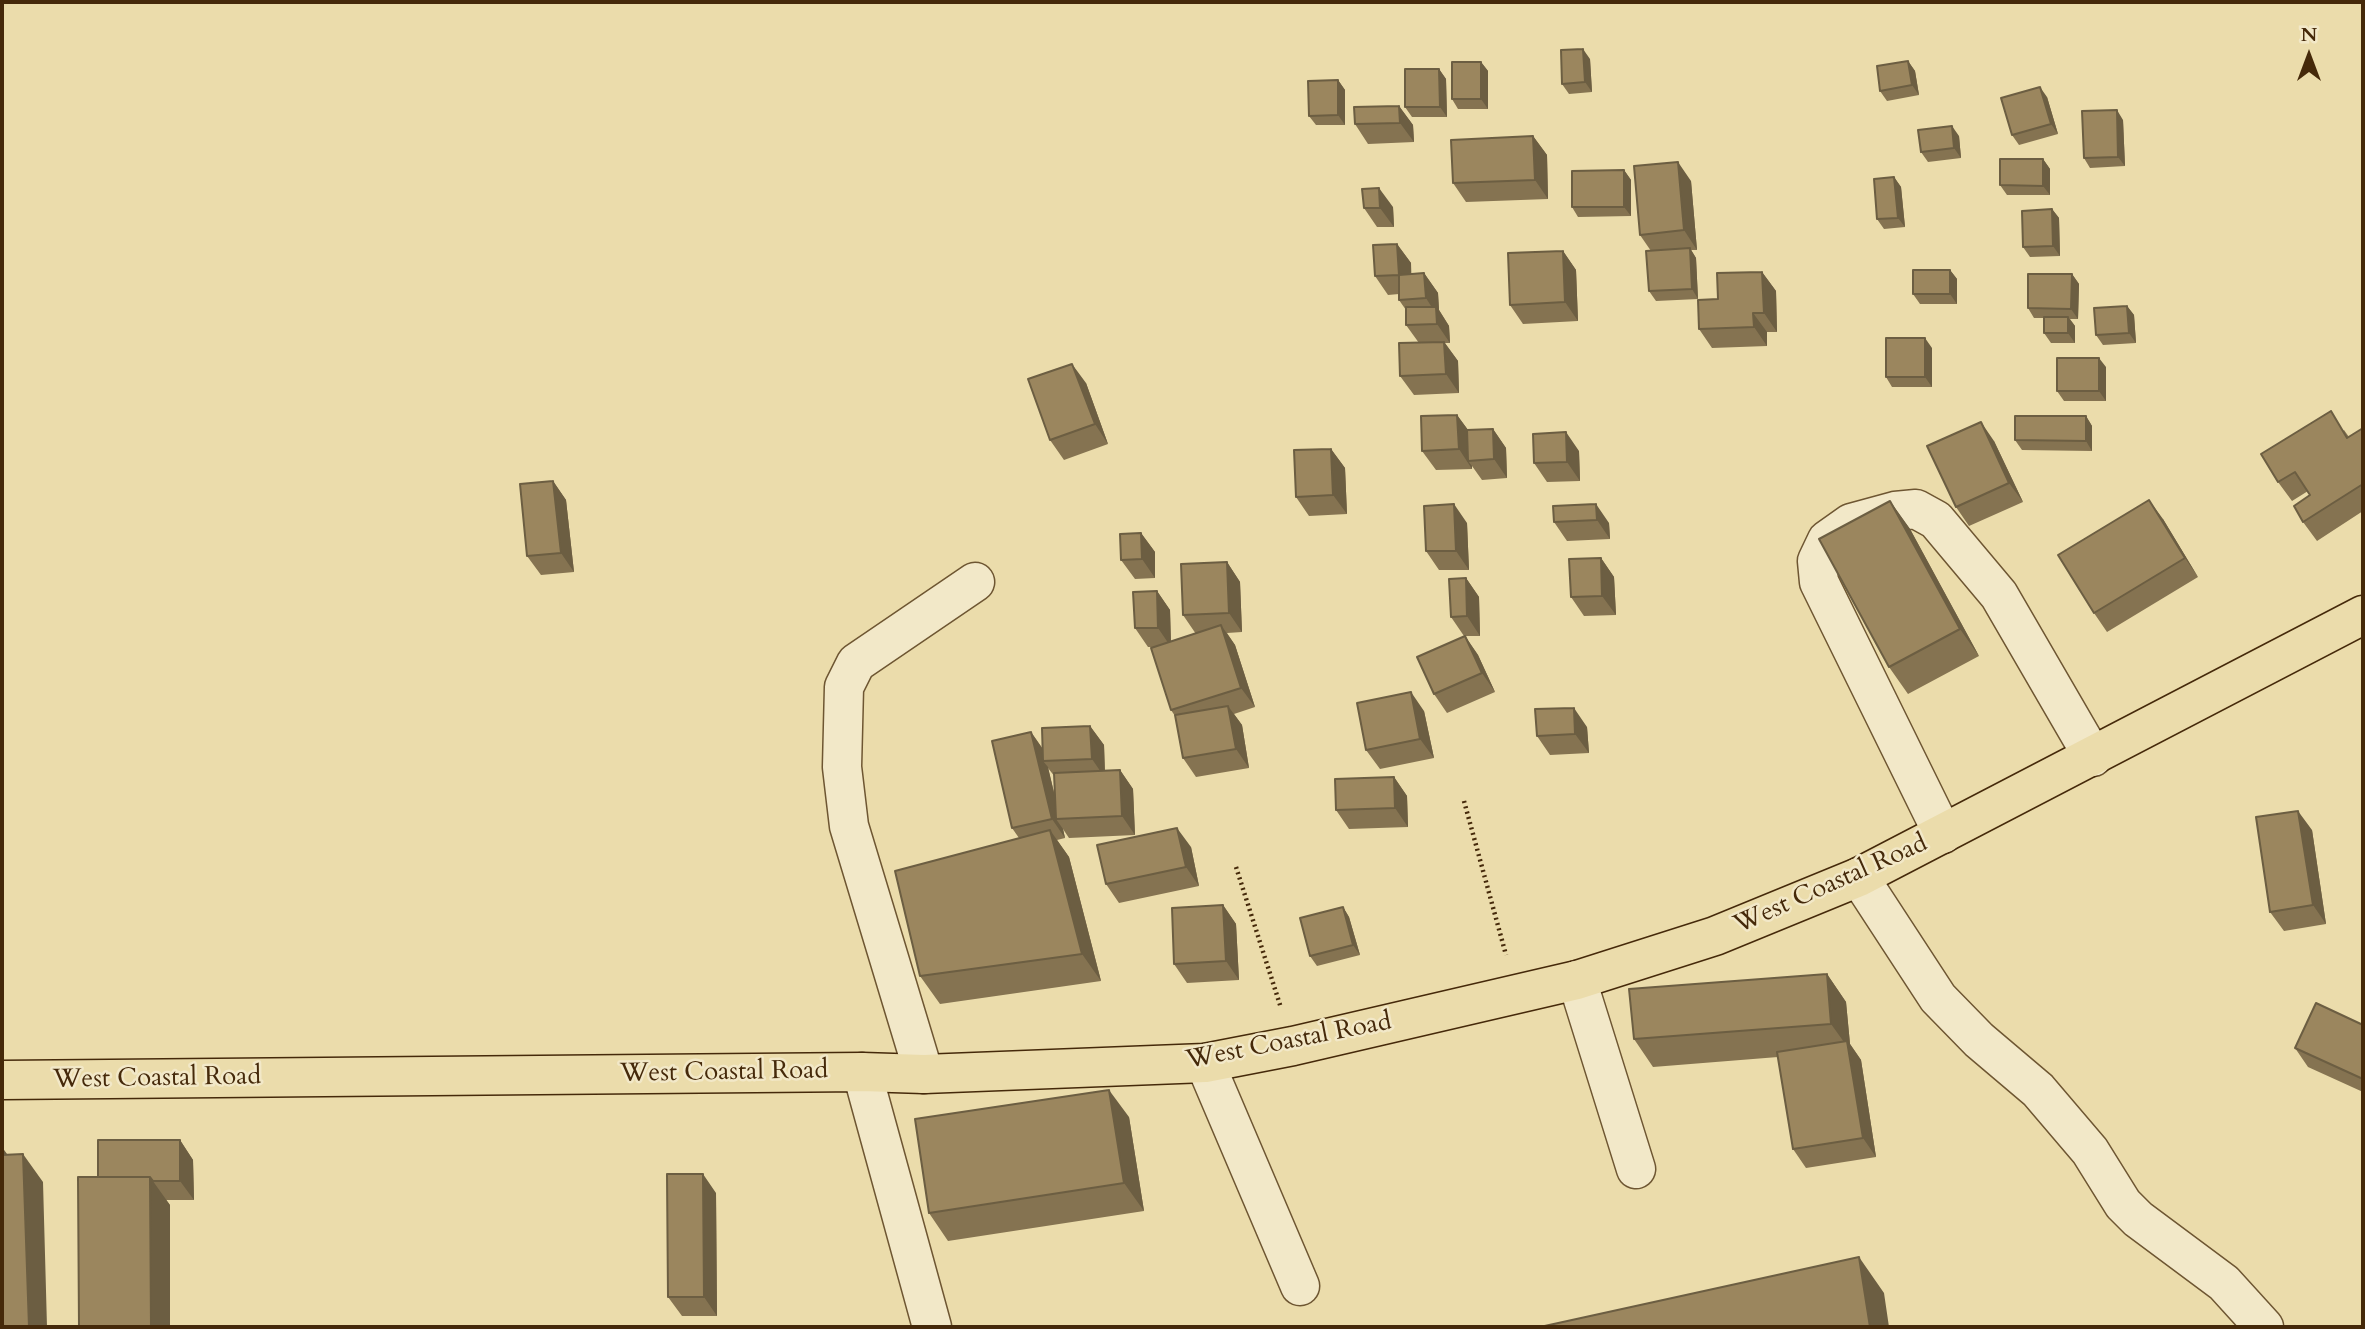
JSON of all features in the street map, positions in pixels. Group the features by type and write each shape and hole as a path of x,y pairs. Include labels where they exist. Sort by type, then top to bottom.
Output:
{"main road":[{"name":"West Coastal Road","path":"2,1080 862,1072 924,1074 1205,1063 1293,1046 1577,980 1715,936 1859,877 2363,615"}],"street":[{"path":"1943,834 1819,582 1817,561 1827,540 1851,523 1895,511 1916,509 1936,520 1999,595 2093,757"},
{"path":"924,1074 849,826 842,766 844,687 856,663 975,582"},
{"path":"1859,877 1938,998 1979,1040 2038,1090 2090,1150 2123,1204 2138,1219 2224,1283 2264,1327"},
{"path":"1577,980 1636,1168"},
{"path":"1205,1063 1300,1286"},
{"path":"862,1072 932,1327"}],"path":[{"path":"1464,800 1517,994"},
{"path":"1236,867 1293,1046"}],"building":[{"path":"1583,49 1585,82 1562,84 1561,50"},
{"path":"1908,61 1912,85 1880,91 1877,66"},
{"path":"1452,62 1481,62 1481,99 1452,99"},
{"path":"1405,69 1439,69 1440,107 1405,107"},
{"path":"1338,80 1338,115 1309,116 1308,81"},
{"path":"2040,87 2051,124 2012,135 2001,98"},
{"path":"1399,106 1400,123 1355,124 1354,107"},
{"path":"2117,110 2118,157 2084,158 2082,111"},
{"path":"1952,126 1954,148 1921,152 1918,130"},
{"path":"1533,136 1535,180 1453,183 1451,140"},
{"path":"2000,159 2043,159 2043,186 2000,185"},
{"path":"1678,162 1684,230 1640,235 1634,166"},
{"path":"1624,170 1624,207 1572,207 1572,171"},
{"path":"1894,177 1898,218 1877,219 1874,179"},
{"path":"1379,188 1380,208 1364,208 1362,189"},
{"path":"2052,209 2053,246 2023,247 2022,211"},
{"path":"1397,244 1399,275 1375,276 1373,245"},
{"path":"1690,248 1692,289 1649,291 1646,251"},
{"path":"1563,251 1565,302 1510,305 1508,253"},
{"path":"1913,270 1950,270 1950,294 1913,294"},
{"path":"1762,272 1764,313 1753,313 1754,327 1699,329 1698,300 1718,299 1717,273"},
{"path":"1424,273 1426,298 1399,300 1399,275"},
{"path":"2028,274 2072,274 2071,309 2028,308"},
{"path":"2127,306 2129,333 2096,335 2094,308"},
{"path":"1406,307 1436,307 1437,324 1406,325"},
{"path":"2044,317 2068,317 2068,333 2044,333"},
{"path":"1886,338 1925,338 1925,377 1886,377"},
{"path":"1444,342 1446,374 1400,376 1399,343"},
{"path":"2057,358 2099,358 2099,391 2057,391"},
{"path":"1072,364 1095,424 1050,440 1028,379"},
{"path":"2331,411 2347,438 2363,428 2363,484 2303,522 2294,506 2310,495 2295,472 2278,482 2261,454"},
{"path":"1457,415 1459,449 1422,451 1421,416"},
{"path":"2015,416 2086,416 2086,441 2015,440"},
{"path":"1981,422 2009,483 1956,507 1927,446"},
{"path":"1493,429 1494,459 1468,461 1467,430"},
{"path":"1566,432 1567,462 1534,463 1533,434"},
{"path":"1331,449 1333,495 1296,497 1294,450"},
{"path":"553,481 561,553 527,556 520,484"},
{"path":"2149,500 2185,558 2094,613 2058,555"},
{"path":"1890,501 1960,629 1889,667 1819,539"},
{"path":"1454,504 1456,551 1426,551 1424,506"},
{"path":"1596,504 1597,520 1554,522 1553,506"},
{"path":"1141,533 1142,559 1121,560 1120,534"},
{"path":"1601,558 1602,596 1571,597 1569,559"},
{"path":"1227,562 1229,613 1183,615 1181,564"},
{"path":"1466,578 1467,616 1451,617 1449,579"},
{"path":"1157,591 1158,628 1135,628 1133,592"},
{"path":"1221,625 1241,688 1171,710 1151,648"},
{"path":"1465,636 1482,673 1434,694 1417,657"},
{"path":"1411,692 1420,739 1366,750 1357,703"},
{"path":"1228,706 1236,749 1183,758 1175,715"},
{"path":"1574,708 1575,734 1537,736 1535,709"},
{"path":"1090,726 1092,759 1043,761 1042,728"},
{"path":"1031,732 1052,819 1012,828 992,741"},
{"path":"1120,770 1122,816 1056,819 1054,773"},
{"path":"1394,777 1395,808 1336,810 1335,779"},
{"path":"2298,811 2313,905 2270,912 2256,817"},
{"path":"1177,828 1186,867 1106,884 1097,845"},
{"path":"1050,830 1082,954 920,976 895,871"},
{"path":"1223,905 1226,961 1174,964 1172,908"},
{"path":"1343,907 1353,945 1310,956 1300,918"},
{"path":"1827,974 1831,1024 1634,1039 1629,989"},
{"path":"2316,1003 2363,1025 2363,1079 2295,1048"},
{"path":"1847,1041 1863,1138 1793,1149 1777,1052"},
{"path":"1109,1090 1124,1183 929,1213 915,1119"},
{"path":"98,1140 180,1140 180,1181 153,1181 150,1177 98,1177"},
{"path":"23,1154 29,1327 2,1327 2,1155"},
{"path":"667,1174 703,1174 704,1297 668,1297"},
{"path":"78,1177 150,1177 151,1327 79,1327"},
{"path":"1859,1257 1870,1327 1540,1327"}]}
